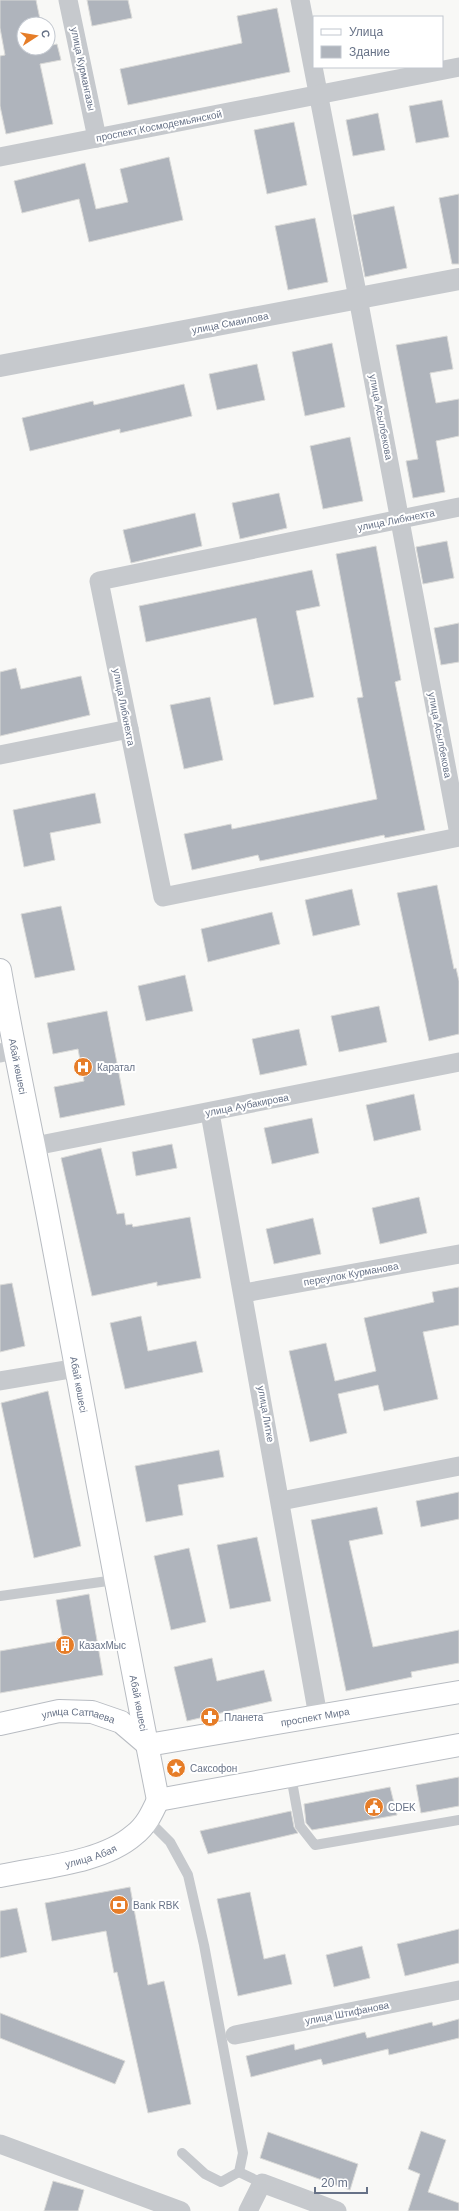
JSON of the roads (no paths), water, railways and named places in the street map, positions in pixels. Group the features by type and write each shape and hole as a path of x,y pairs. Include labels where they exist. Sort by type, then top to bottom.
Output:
{"main road":[{"name":"Абай көшесі","path":"0,970 7,1051 35,1146 77,1368 114,1580 158,1800"},
{"name":"проспект Мира","path":"148,1745 459,1692"},
{"name":"улица Сатпаева","path":"0,1724 59,1711 92,1712 121,1722 148,1745"},
{"path":"158,1800 459,1745"},
{"name":"улица Абая","path":"0,1876 86,1858 116,1848 135,1835 148,1820 158,1800"}],"street":[{"name":"улица Курмангазы","path":"68,0 97,138"},
{"name":"улица Асылбекова","path":"300,0 459,834"},
{"name":"проспект Космодемьянской","path":"0,157 459,67"},
{"name":"улица Смаилова","path":"0,366 459,278"},
{"name":"улица Либкнехта","path":"459,507 99,581 163,897 459,837"},
{"path":"0,755 129,729"},
{"name":"улица Аубакирова","path":"35,1146 210,1113 459,1062"},
{"name":"улица Литке","path":"210,1113 244,1293 318,1716"},
{"name":"переулок Курманова","path":"244,1293 459,1254"},
{"path":"0,1381 77,1368"},
{"path":"281,1501 459,1466"},
{"name":"улица Штифанова","path":"235,2035 459,1990"},
{"path":"0,2144 181,2211"},
{"path":"248,2211 262,2183 337,2211"}],"lane":[{"path":"0,1596 114,1580"},
{"path":"291,1776 300,1826 315,1845 459,1820"},
{"path":"148,1820 170,1842 188,1876 204,1946 243,2153 240,2172"},
{"path":"182,2153 204,2174 221,2182 240,2172"},
{"path":"240,2172 262,2183"}],"place":[{"name":"Каратал","path":"83,1067"},
{"name":"КазахМыс","path":"65,1645"},
{"name":"Планета","path":"210,1717"},
{"name":"Саксофон","path":"176,1768"},
{"name":"CDEK","path":"374,1807"},
{"name":"Bank RBK","path":"119,1905"}]}
